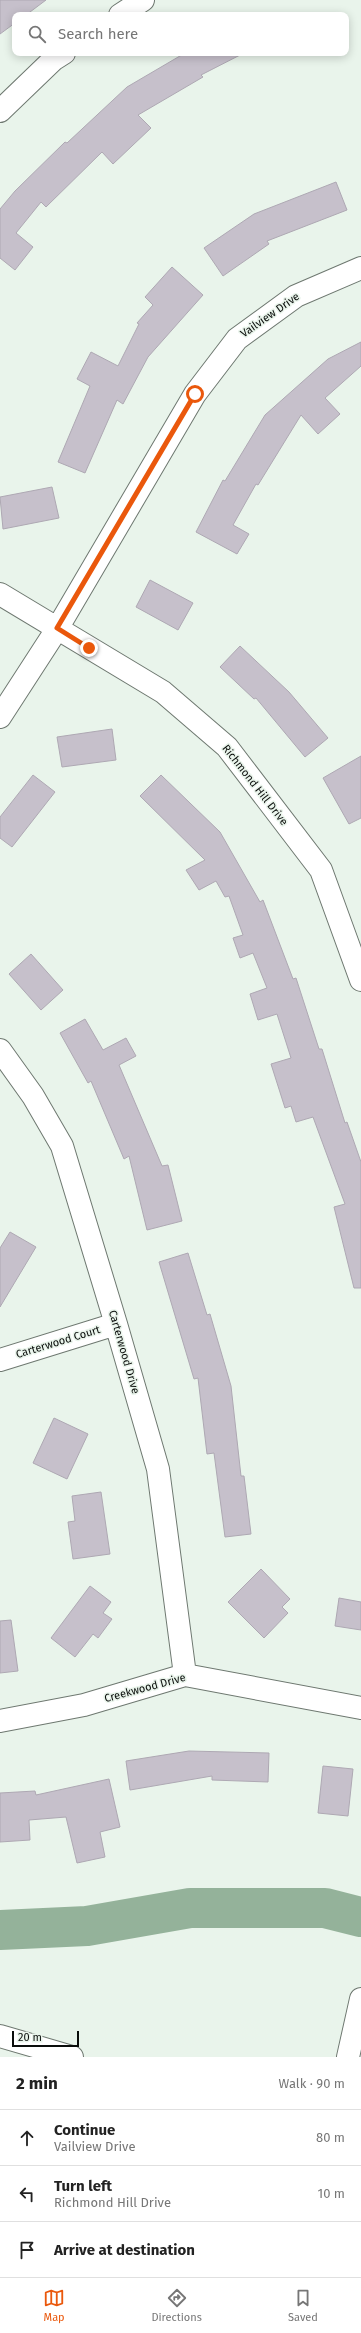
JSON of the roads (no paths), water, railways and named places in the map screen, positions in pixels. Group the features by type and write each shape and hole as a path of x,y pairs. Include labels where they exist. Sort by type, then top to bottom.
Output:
{"street":[{"path":"125,12 143,0"},
{"path":"0,111 53,60 59,56"},
{"name":"Vailview Drive","path":"0,716 57,628 195,394 237,340 296,296 361,268"},
{"name":"Richmond Hill Drive","path":"0,594 163,692 227,747 321,870 361,980"},
{"name":"Carterwood Drive","path":"0,1050 33,1096 62,1146 116,1324 158,1469 185,1675"},
{"name":"Carterwood Court","path":"0,1360 116,1324"},
{"name":"Creekwood Drive","path":"0,1721 84,1705 185,1675 361,1708"},
{"path":"348,2057 361,1999"},
{"path":"0,2036 72,2057"}],"waterway":[{"path":"0,1930 87,1926 190,1908 325,1908 361,1917"}]}
